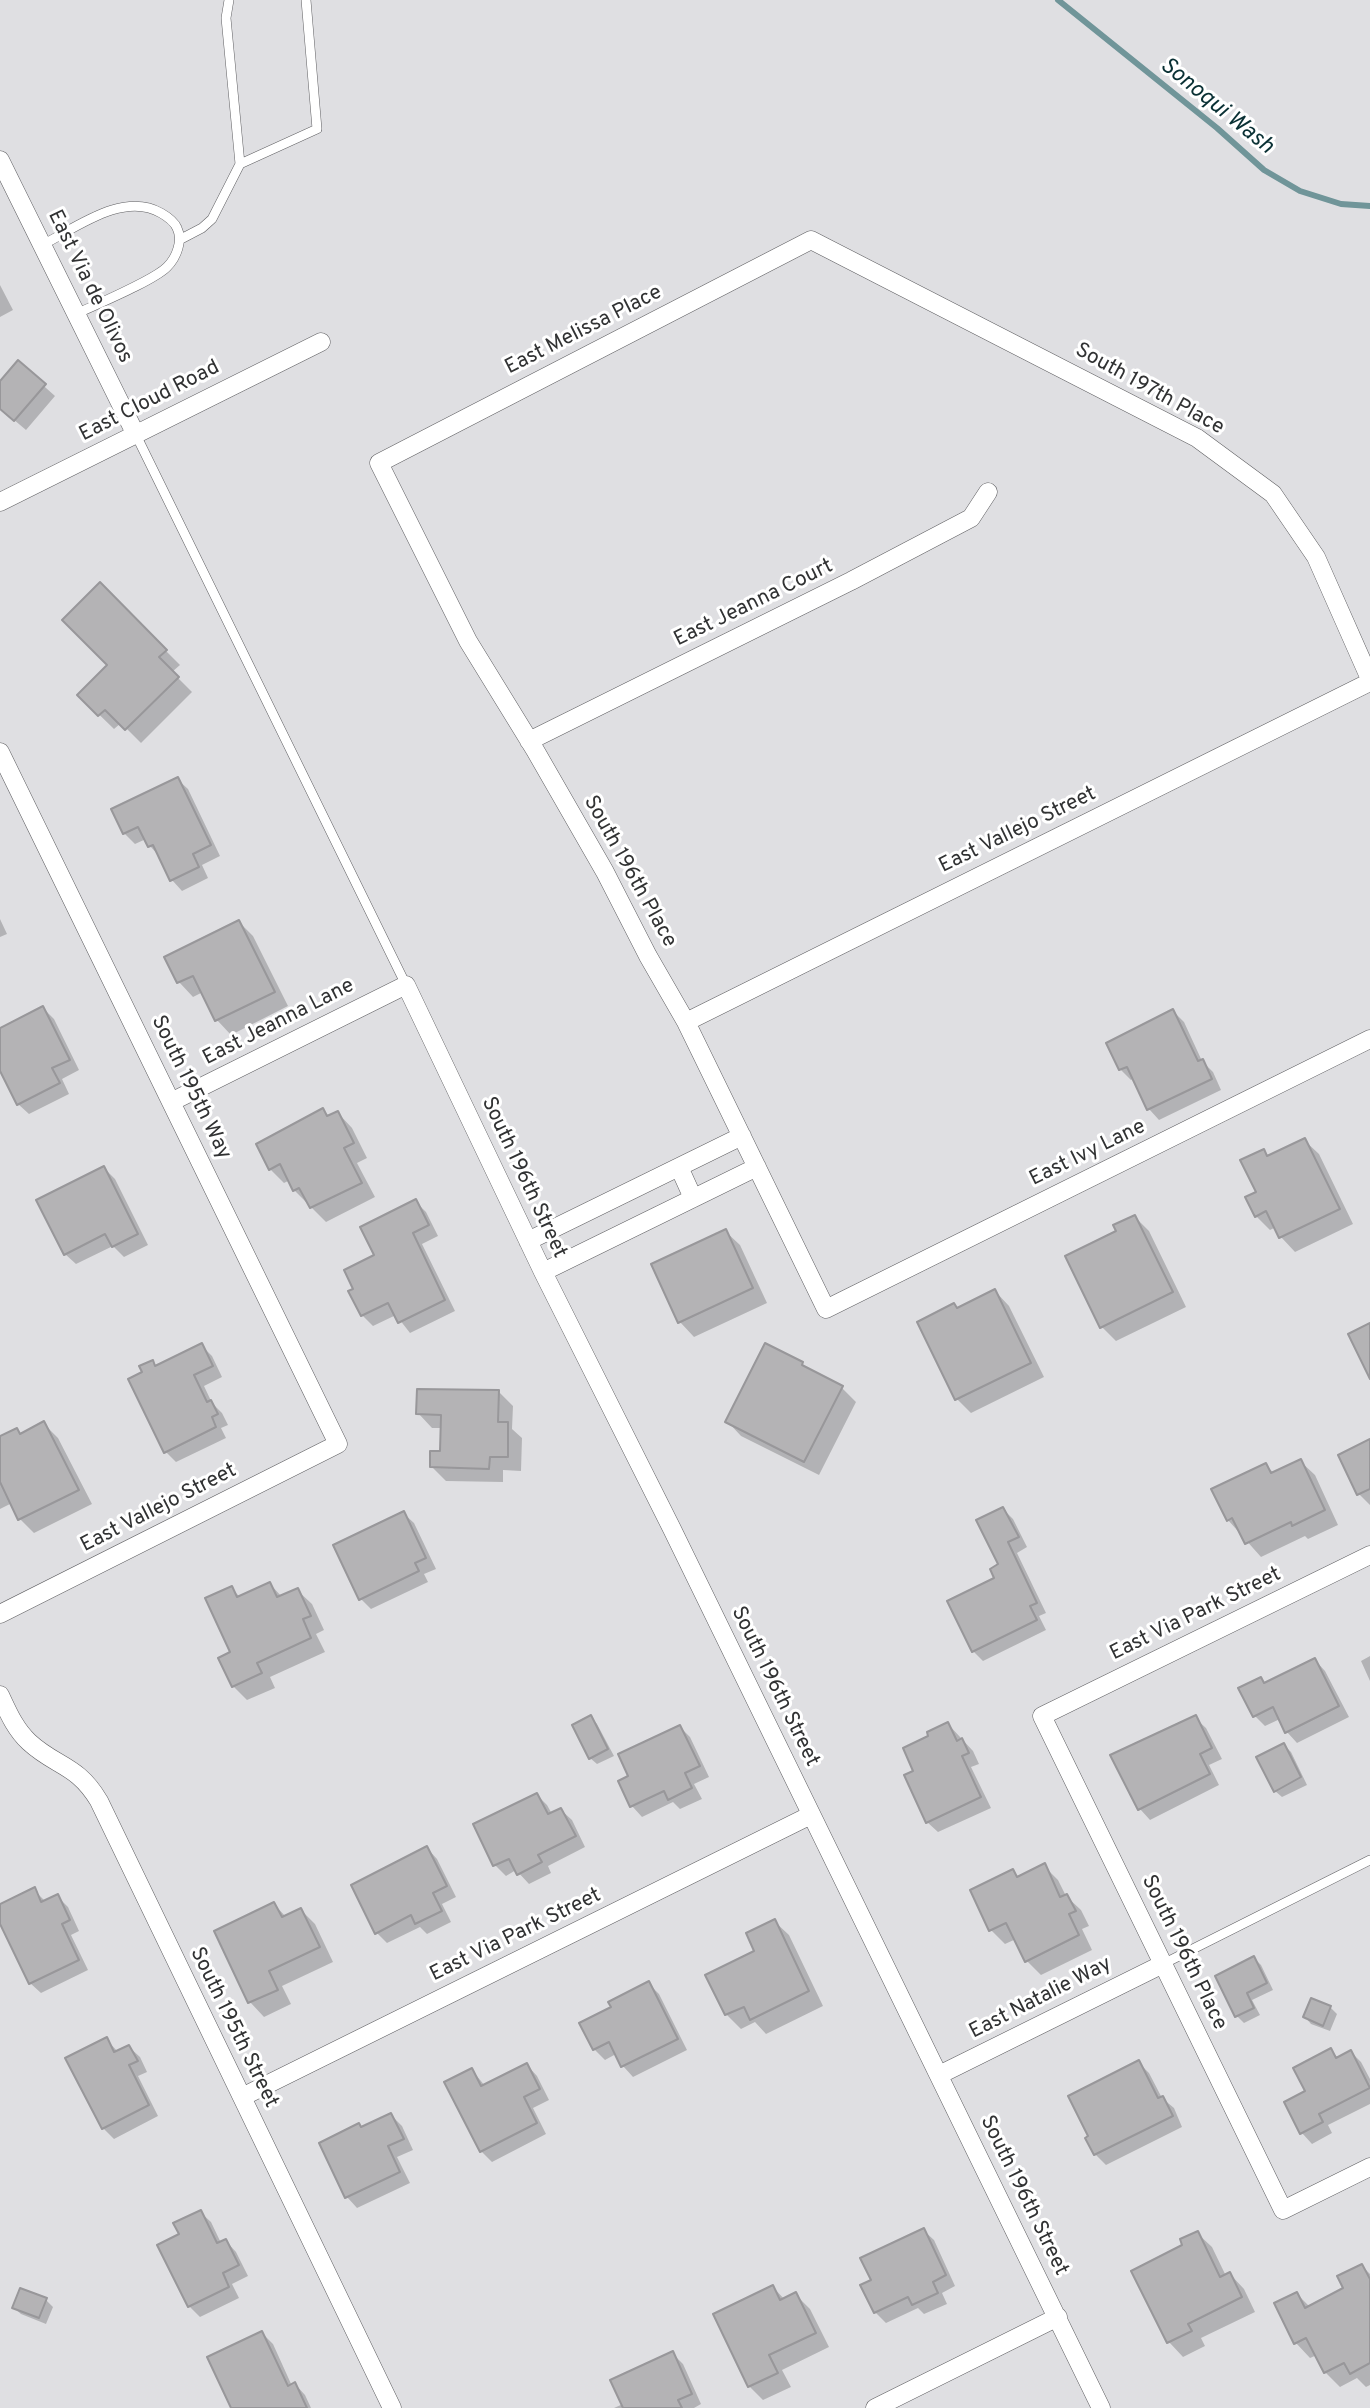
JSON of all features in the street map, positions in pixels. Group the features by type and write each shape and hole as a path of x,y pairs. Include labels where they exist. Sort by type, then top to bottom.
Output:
{"street":[{"name":"East Via de Olivos","path":"0,160 136,435"},
{"name":"East Melissa Place","path":"379,463 811,240"},
{"name":"South 197th Place","path":"811,240 1197,438 1273,494 1316,557 1370,680"},
{"name":"East Cloud Road","path":"0,502 321,342"},
{"name":"South 196th Place","path":"379,463 468,641 605,872 686,1022 826,1309"},
{"name":"East Jeanna Court","path":"529,741 851,582 971,518 988,492"},
{"name":"East Vallejo Street","path":"686,1022 1370,680"},
{"name":"South 195th Way","path":"1,752 338,1444"},
{"name":"East Jeanna Lane","path":"172,1102 406,985"},
{"name":"South 196th Street","path":"406,985 543,1272 678,1542 1101,2408"},
{"name":"East Ivy Lane","path":"826,1309 1370,1039"},
{"path":"528,1241 742,1136"},
{"path":"679,1167 693,1198"},
{"path":"543,1272 757,1167"},
{"name":"East Vallejo Street","path":"0,1614 338,1444"},
{"name":"East Via Park Street","path":"1042,1716 1370,1555"},
{"name":"South 195th Street","path":"0,1695 16,1727 30,1743 74,1770 90,1786 392,2408"},
{"name":"South 196th Place","path":"1042,1716 1283,2210 1370,2167"},
{"name":"East Via Park Street","path":"242,2097 811,1815"},
{"name":"East Natalie Way","path":"939,2075 1163,1964"},
{"path":"875,2408 1058,2317"}],"lane":[{"path":"76,314 166,269 181,239 202,228 212,219 240,164 226,18 229,0"},
{"path":"240,164 317,129 306,0"},
{"path":"42,245 107,212 129,205 147,207 173,221 181,239"},
{"path":"136,435 406,985"},
{"path":"1163,1964 1370,1860"}],"building":[{"path":"18,360 46,384 14,421 0,409 0,381"},
{"path":"100,582 167,650 159,657 179,677 125,730 105,710 98,716 77,695 107,665 62,620"},
{"path":"178,777 211,845 193,854 199,867 170,881 153,845 148,847 138,827 123,834 111,809"},
{"path":"239,920 275,992 215,1021 193,976 177,983 164,957"},
{"path":"43,1006 70,1060 52,1068 60,1083 17,1105 0,1071 0,1028"},
{"path":"1173,1009 1198,1061 1203,1059 1212,1079 1147,1110 1127,1067 1119,1070 1106,1043"},
{"path":"323,1108 327,1116 338,1111 354,1143 344,1148 362,1183 310,1208 299,1188 293,1191 280,1164 269,1170 256,1144"},
{"path":"1305,1138 1340,1209 1279,1238 1266,1211 1255,1217 1245,1197 1256,1192 1240,1160 1264,1149 1267,1156"},
{"path":"104,1166 138,1234 112,1247 105,1234 64,1255 36,1200"},
{"path":"416,1199 429,1225 413,1233 445,1300 398,1323 388,1303 361,1316 348,1291 353,1289 344,1270 374,1255 360,1227"},
{"path":"1135,1215 1173,1292 1100,1328 1065,1256 1116,1231 1113,1225"},
{"path":"726,1229 753,1288 678,1323 651,1264"},
{"path":"995,1289 1031,1363 955,1400 917,1322 954,1303 957,1308"},
{"path":"1370,1323 1370,1379 1348,1334"},
{"path":"202,1343 213,1366 194,1375 207,1402 211,1400 218,1414 212,1417 216,1427 164,1453 128,1379 142,1372 139,1366 153,1360 155,1366"},
{"path":"765,1343 843,1386 804,1462 725,1422"},
{"path":"417,1389 499,1390 498,1422 508,1422 508,1457 490,1457 489,1469 430,1467 430,1451 440,1451 441,1415 416,1414"},
{"path":"44,1421 79,1490 18,1520 0,1482 0,1436 17,1428 20,1434"},
{"path":"1370,1439 1370,1489 1357,1495 1338,1455"},
{"path":"1301,1459 1325,1510 1292,1526 1291,1522 1245,1544 1232,1518 1227,1521 1211,1489 1266,1463 1271,1473"},
{"path":"1003,1507 1019,1537 1008,1542 1037,1603 1030,1606 1037,1620 972,1652 947,1601 994,1578 990,1569 998,1564 976,1520"},
{"path":"404,1511 426,1558 415,1563 419,1571 359,1600 333,1545"},
{"path":"270,1582 277,1597 298,1588 311,1616 303,1619 311,1638 257,1663 262,1673 232,1687 218,1658 230,1652 205,1598 232,1586 237,1597"},
{"path":"1315,1658 1339,1706 1285,1733 1273,1707 1253,1717 1238,1688 1261,1677 1264,1683"},
{"path":"591,1715 608,1749 589,1759 572,1725"},
{"path":"1196,1715 1212,1748 1200,1754 1210,1774 1138,1810 1110,1755"},
{"path":"948,1722 957,1741 962,1738 969,1753 962,1756 981,1797 926,1823 904,1775 913,1771 903,1748 928,1736 927,1732"},
{"path":"680,1725 700,1766 685,1773 692,1788 668,1800 664,1791 630,1807 618,1781 628,1776 618,1754"},
{"path":"1284,1743 1301,1777 1274,1792 1256,1757"},
{"path":"537,1793 548,1814 561,1808 576,1836 538,1855 542,1862 517,1875 509,1859 493,1866 473,1824"},
{"path":"427,1846 447,1886 433,1893 442,1911 415,1924 411,1915 375,1934 351,1885"},
{"path":"1045,1863 1060,1897 1067,1894 1076,1911 1069,1914 1079,1935 1025,1962 1006,1923 989,1931 970,1890 1013,1869 1017,1877"},
{"path":"35,1887 41,1902 58,1894 70,1920 62,1924 79,1960 29,1984 0,1924 0,1904"},
{"path":"274,1902 282,1917 301,1908 320,1947 269,1971 278,1990 248,2003 214,1931"},
{"path":"775,1919 809,1991 750,2020 744,2007 725,2015 705,1975 754,1951 746,1933"},
{"path":"1254,1956 1267,1983 1247,1993 1254,2008 1235,2017 1215,1976"},
{"path":"649,1981 678,2039 621,2067 609,2042 593,2050 579,2023 611,2007 608,2002"},
{"path":"1311,1998 1331,2006 1323,2026 1303,2017"},
{"path":"107,2037 114,2052 129,2045 138,2061 129,2065 149,2105 102,2129 65,2058"},
{"path":"1331,2048 1336,2058 1351,2050 1370,2088 1319,2114 1323,2122 1300,2134 1284,2102 1305,2091 1293,2068"},
{"path":"1139,2060 1158,2098 1163,2096 1173,2116 1094,2155 1085,2138 1088,2136 1068,2096"},
{"path":"527,2063 540,2089 524,2097 537,2123 480,2152 444,2082 472,2068 481,2086"},
{"path":"391,2113 404,2139 388,2146 400,2172 345,2198 319,2143 359,2123 361,2127"},
{"path":"201,2210 217,2243 226,2239 239,2265 223,2273 229,2287 188,2307 157,2245 179,2234 173,2223"},
{"path":"924,2228 946,2275 933,2282 938,2293 912,2305 908,2297 874,2313 860,2285 871,2280 860,2258"},
{"path":"1198,2231 1220,2277 1230,2272 1242,2297 1188,2324 1192,2331 1167,2343 1131,2271 1182,2245 1180,2239"},
{"path":"1362,2264 1370,2279 1370,2363 1350,2374 1344,2363 1324,2373 1306,2338 1294,2344 1274,2303 1297,2292 1305,2308 1343,2288 1337,2276"},
{"path":"773,2285 780,2300 796,2292 816,2333 769,2355 778,2373 748,2387 713,2314"},
{"path":"20,2288 47,2298 39,2318 12,2308"},
{"path":"262,2331 288,2386 295,2382 307,2408 231,2408 207,2357"},
{"path":"673,2351 692,2394 678,2400 682,2408 623,2408 610,2380"}],"waterway":[{"name":"Sonoqui Wash","path":"1058,0 1217,128 1264,170 1300,191 1341,204 1370,206"}]}
